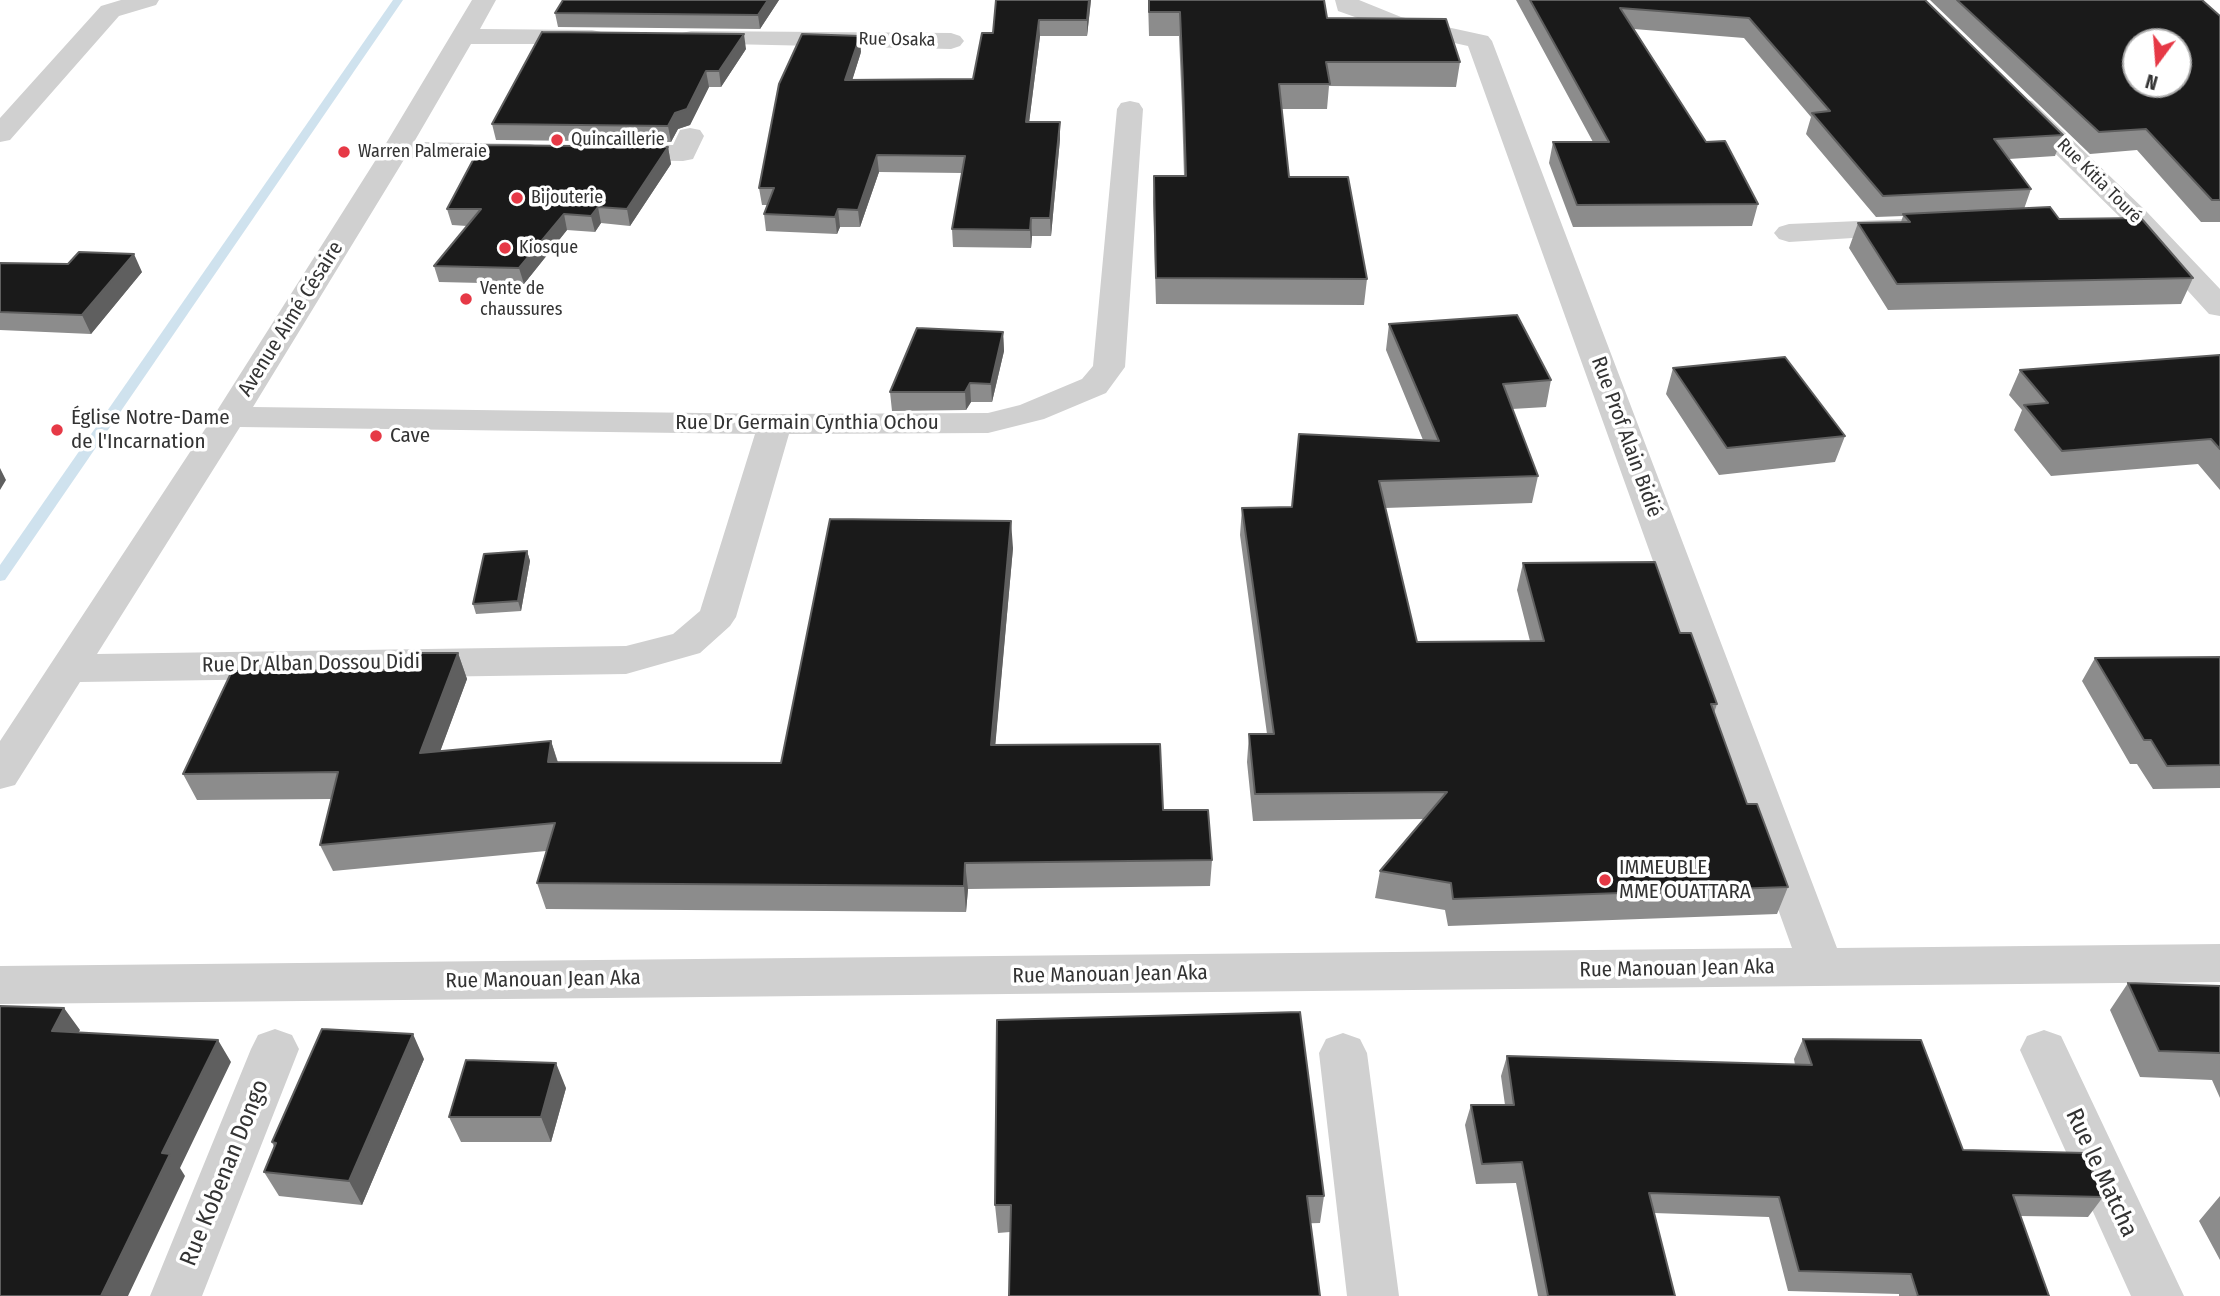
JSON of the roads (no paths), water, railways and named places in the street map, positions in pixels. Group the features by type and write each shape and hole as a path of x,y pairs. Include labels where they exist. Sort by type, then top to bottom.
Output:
{"street":[{"path":"0,134 110,11 147,0"},
{"name":"Avenue Aimé Césaire","path":"0,774 230,417 396,150 484,0"},
{"name":"Rue Prof Alain Bidié","path":"1346,0 1347,6 1395,23 1479,41 1822,968"},
{"path":"464,36 617,37"},
{"name":"Rue Osaka","path":"673,38 951,41"},
{"name":"Rue Kitia Touré","path":"2000,85 2136,217 2220,307"},
{"name":"Rue Dr Germain Cynthia Ochou","path":"230,417 775,424 988,423 1032,412 1094,386 1109,367 1130,109"},
{"path":"587,152 683,153 690,136"},
{"path":"396,150 560,152"},
{"path":"2094,219 2136,217"},
{"path":"1789,233 1928,226"},
{"name":"Rue Dr Alban Dossou Didi","path":"69,668 626,660 686,644 717,617 775,424"},
{"name":"Rue Manouan Jean Aka","path":"0,985 2220,963"},
{"name":"Rue Kobenan Dongo","path":"176,1296 275,1049"},
{"name":"Rue le Matcha","path":"2044,1050 2158,1296"},
{"path":"1343,1053 1373,1296"}],"waterway":[{"path":"0,576 398,0"}],"place":[{"name":"Quincaillerie","path":"557,140"},
{"name":"Warren Palmeraie","path":"344,152"},
{"name":"Bijouterie","path":"517,198"},
{"name":"Kiosque","path":"505,248"},
{"name":"Vente de chaussures","path":"466,299"},
{"name":"Église Notre-Dame de l'Incarnation","path":"57,430"},
{"name":"Cave","path":"376,436"},
{"name":"IMMEUBLE MME OUATTARA","path":"1605,880"}]}
